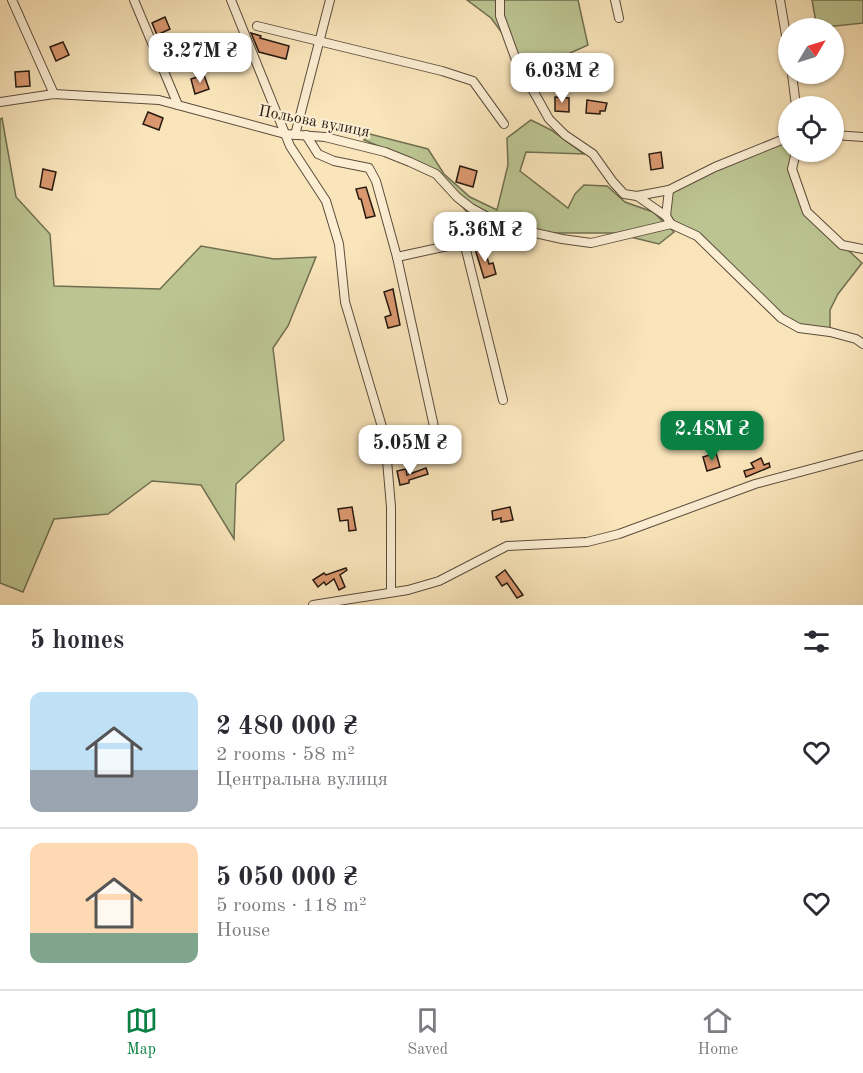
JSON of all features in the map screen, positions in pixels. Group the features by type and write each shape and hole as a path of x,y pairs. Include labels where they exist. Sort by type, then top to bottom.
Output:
{"street":[{"path":"12,0 54,94"},
{"path":"134,0 178,105"},
{"path":"231,0 290,146 326,201 339,244 345,303 385,437 390,507 391,592"},
{"path":"295,135 330,0"},
{"path":"500,0 501,16 516,60 549,119 565,135 593,154 624,194 638,196 669,190 715,167 778,141"},
{"path":"615,0 620,18"},
{"path":"780,0 783,18"},
{"path":"257,26 442,71 473,81 504,124"},
{"name":"Польова вулиця","path":"0,102 54,94 159,100 285,134 325,137 385,152 410,162 436,174 457,197 493,220 562,239 591,243 671,225"},
{"path":"306,135 318,154 369,168 376,181 397,257 438,445"},
{"path":"844,136 863,137"},
{"path":"794,162 792,169 807,212 842,245 863,249"},
{"path":"666,216 669,190"},
{"path":"638,196 666,216 671,225 697,236 781,318 799,328 830,332 856,339 863,344"},
{"path":"397,257 458,244 463,245 477,290 502,400"},
{"path":"313,605 408,590 438,581 507,546 587,542 619,534 755,484 863,455"}],"green space":[{"path":"467,0 578,0 588,45 530,71 491,18"},
{"path":"812,0 863,0 863,23 844,25 844,18 815,18"},
{"path":"2,118 16,197 50,234 54,286 160,289 201,246 274,259 316,257 288,326 273,348 284,440 236,484 234,539 201,485 152,481 108,514 54,519 23,592 0,583 0,119"},
{"path":"531,120 551,130 584,154 526,152 520,171 568,208 575,194 584,185 607,186 625,202 653,212 674,232 659,244 614,233 549,233 522,239 495,239 478,224 424,165 364,140 370,134 428,149 444,174 470,197 497,210 508,165 507,138"},
{"path":"778,142 778,162 794,162 792,169 807,212 862,263 838,294 830,310 830,332 799,328 781,318 697,236 666,216 669,190"}],"building":[{"path":"165,17 170,29 157,35 152,23"},
{"path":"251,33 261,36 260,38 289,46 286,59 259,52"},
{"path":"227,37 233,52 221,57 215,42"},
{"path":"63,42 69,55 56,61 50,47"},
{"path":"176,42 182,54 170,60 164,48"},
{"path":"601,69 602,86 585,87 584,77 590,76 589,70"},
{"path":"29,71 30,86 16,87 15,72"},
{"path":"204,75 209,89 195,94 191,79"},
{"path":"555,97 569,98 569,112 555,111"},
{"path":"587,100 607,103 605,111 600,111 600,114 586,113"},
{"path":"148,112 163,118 159,130 143,124"},
{"path":"661,152 663,168 651,170 649,154"},
{"path":"460,166 477,171 473,187 456,182"},
{"path":"43,169 56,172 52,190 40,187"},
{"path":"366,187 375,216 366,218 356,189"},
{"path":"484,247 489,264 493,263 496,274 484,278 475,249"},
{"path":"393,289 400,325 388,328 385,317 391,315 384,292"},
{"path":"716,453 720,467 707,471 703,457"},
{"path":"761,458 764,465 769,463 770,467 746,477 744,471 754,468 751,463"},
{"path":"426,468 428,474 400,485 397,471 406,469 407,475"},
{"path":"352,507 356,530 349,531 348,520 340,521 338,509"},
{"path":"510,507 513,520 501,522 501,518 493,520 492,511"},
{"path":"346,568 347,570 340,575 345,587 339,590 334,579 318,587 313,580 324,573 326,575"},
{"path":"505,570 523,595 517,598 507,583 502,586 496,577"}]}
